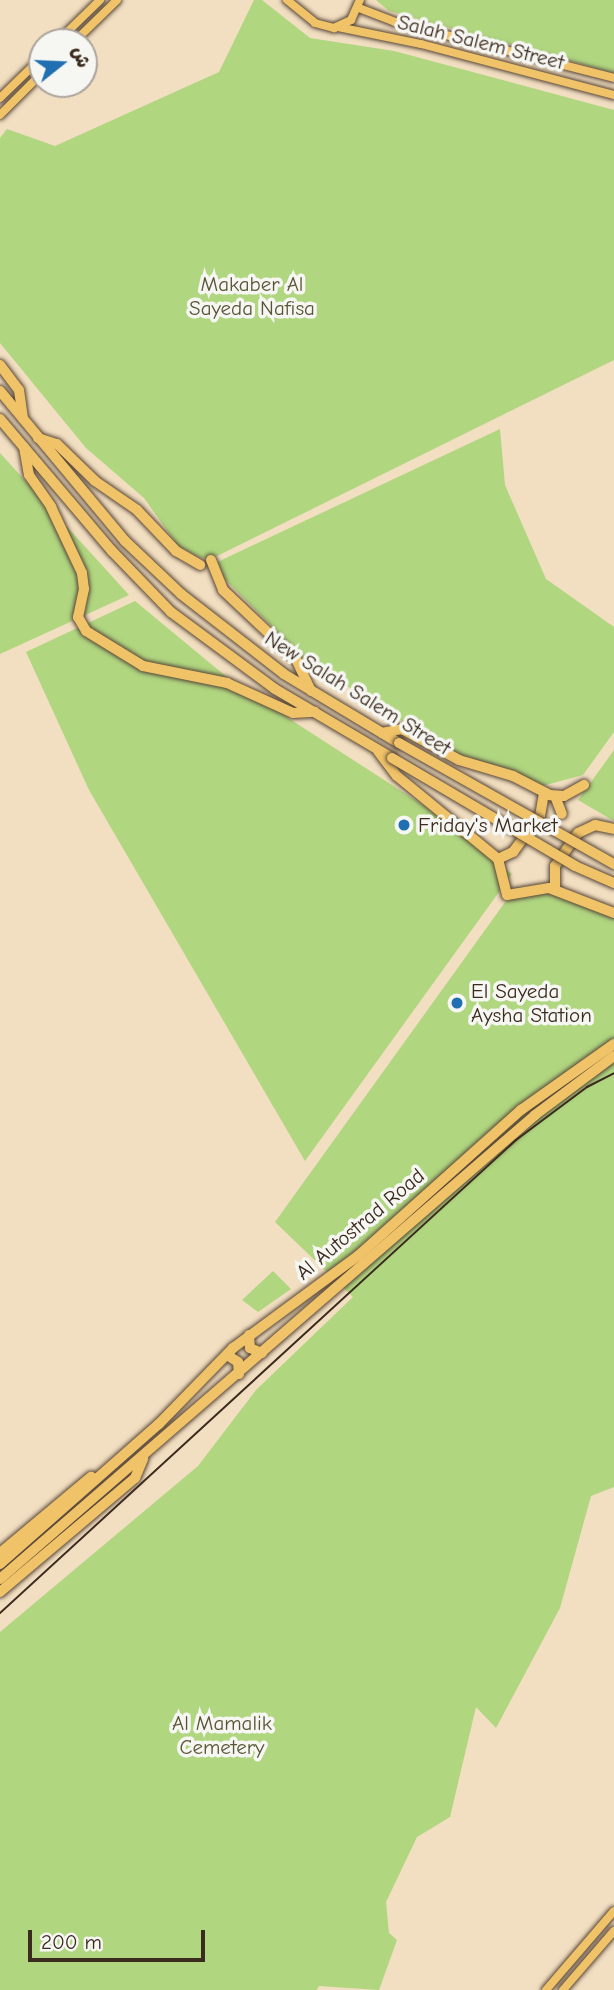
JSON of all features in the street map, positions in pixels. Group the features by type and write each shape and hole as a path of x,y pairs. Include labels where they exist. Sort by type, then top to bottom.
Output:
{"highway":[{"path":"0,365 19,390 23,419"},
{"name":"New Salah Salem Street","path":"0,391 55,460 162,577 284,674 399,743 614,864"},
{"name":"New Salah Salem Street","path":"0,419 4,427 171,612 275,689 575,866 614,883"},
{"path":"37,438 57,444 95,481 137,510 176,551 200,565"},
{"path":"24,447 29,475 54,512 83,578 78,617 86,631 144,666 227,683 293,713 315,712"},
{"path":"211,560 223,590 296,659 311,691"},
{"path":"382,733 402,729 459,760 513,776 555,796 584,785"},
{"path":"378,750 397,776 498,859 507,895 535,887 555,889 614,913"},
{"path":"498,859 513,852 540,816 544,793"},
{"path":"555,796 562,814"},
{"path":"555,889 555,866 578,833 595,825 614,829"},
{"name":"Al Autostrad Road","path":"107,1469 249,1335 358,1256 521,1110 614,1044"},
{"name":"Al Autostrad Road","path":"0,1579 143,1458 535,1115 614,1056"},
{"path":"249,1335 250,1348 262,1353"},
{"path":"227,1355 238,1362 239,1374"},
{"path":"0,1592 135,1478 143,1458"},
{"path":"0,1553 72,1490 107,1469"},
{"path":"0,1564 107,1469"}],"main road":[{"path":"71,28 100,0"},
{"path":"88,28 117,0"},
{"name":"Salah Salem Street","path":"287,0 319,26 338,27 421,44 614,95"},
{"path":"338,27 351,20 360,4"},
{"name":"Salah Salem Street","path":"360,4 395,22 614,78"},
{"path":"0,98 28,71"},
{"path":"0,115 28,87"},
{"path":"546,1990 614,1911"},
{"path":"563,1990 614,1931"}],"green space":[{"name":"Makaber Al Sayeda Nafisa","path":"254,0 262,0 310,38 394,51 614,110 614,360 213,558 201,558 178,546 144,498 86,448 0,343 0,138 7,129 55,146 219,72"},
{"path":"376,0 614,0 614,73 389,11"},
{"path":"500,429 505,485 546,579 614,627 614,732 583,775 542,786 512,771 460,758 303,658 211,565"},
{"path":"0,453 129,595 0,654"},
{"path":"135,601 234,683 426,807 512,874 305,1161 89,790 26,652"},
{"path":"614,750 614,821 578,800"},
{"name":"Al Mamalik Cemetery","path":"516,887 548,892 614,917 614,1487 591,1496 560,1608 496,1728 476,1707 450,1817 417,1837 386,1902 389,1933 397,1940 379,1990 319,1986 317,1990 0,1990 0,1632 198,1466 256,1390 353,1297 275,1222"},
{"path":"273,1271 291,1289 258,1312 242,1300"}],"railway":[{"path":"0,1613 516,1140 587,1087 614,1073"}],"place":[{"name":"Friday's Market","path":"404,825"},
{"name":"El Sayeda Aysha Station","path":"457,1003"}]}
